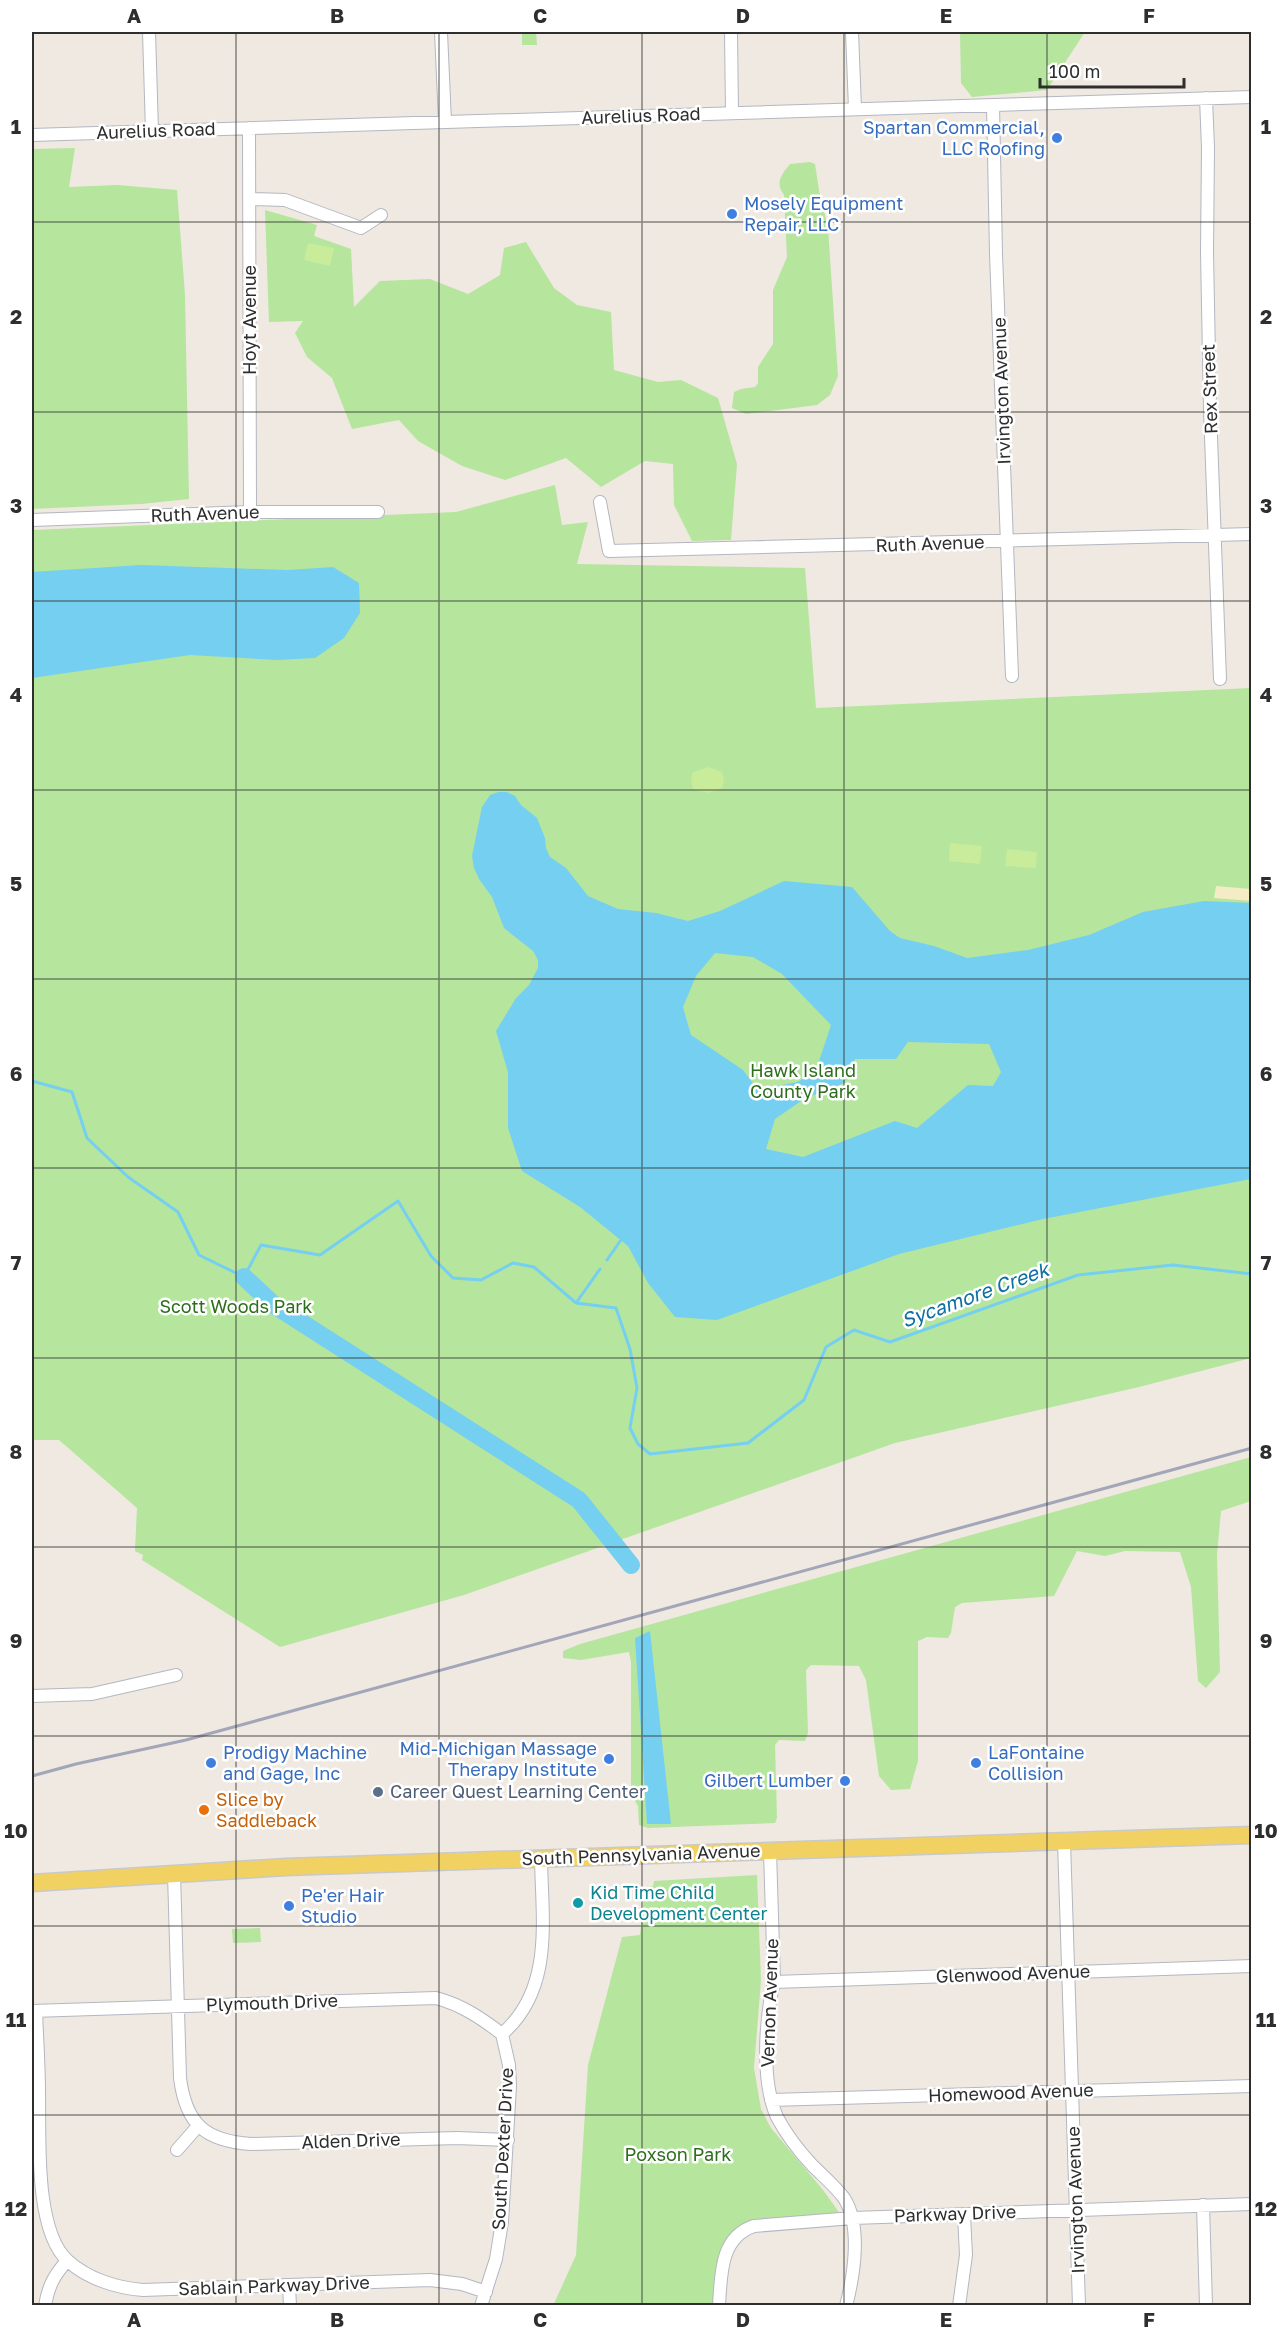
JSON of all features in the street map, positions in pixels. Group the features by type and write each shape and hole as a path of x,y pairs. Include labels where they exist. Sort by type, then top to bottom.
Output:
{"main road":[{"name":"South Pennsylvania Avenue","path":"32,1883 286,1867 1251,1835"}],"street":[{"path":"149,32 152,131"},
{"path":"441,32 445,122"},
{"path":"731,32 732,113"},
{"path":"852,32 855,109"},
{"name":"Aurelius Road","path":"32,135 1251,97"},
{"name":"Rex Street","path":"1206,98 1210,410 1220,679"},
{"name":"Irvington Avenue","path":"993,105 1012,676"},
{"name":"Hoyt Avenue","path":"249,128 250,512"},
{"path":"250,199 285,200 361,228 381,215"},
{"name":"Ruth Avenue","path":"600,502 609,551 1251,534"},
{"name":"Ruth Avenue","path":"32,520 250,512 378,512"},
{"path":"32,1696 93,1694 176,1675"},
{"name":"Irvington Avenue","path":"1064,1842 1079,2306"},
{"name":"Vernon Avenue","path":"770,1851 774,1982 770,1998 766,2054 767,2081 771,2100 788,2135 844,2199 853,2218 854,2266 846,2306"},
{"path":"502,2034 516,2021 526,2007 540,1966 543,1943 541,1859"},
{"path":"174,1874 181,2091 198,2126 177,2150"},
{"name":"Glenwood Avenue","path":"774,1982 1251,1966"},
{"name":"Plymouth Drive","path":"34,2011 436,1998 463,2008 502,2034"},
{"path":"34,2011 42,2187 49,2227 67,2261 55,2274 47,2292 45,2306"},
{"name":"South Dexter Drive","path":"481,2306 496,2259 502,2222 510,2086 509,2065 502,2034"},
{"name":"Homewood Avenue","path":"771,2100 1251,2086"},
{"name":"Alden Drive","path":"198,2126 210,2136 221,2140 251,2144 457,2138 508,2140"},
{"name":"Parkway Drive","path":"718,2306 723,2264 734,2237 743,2229 769,2223 1251,2204"},
{"path":"1203,2205 1206,2306"},
{"path":"959,2306 966,2255 964,2215"},
{"name":"Sablain Parkway Drive","path":"67,2261 99,2280 129,2289 430,2280 455,2283 486,2292"},
{"path":"289,2285 290,2306"}],"green space":[{"path":"522,32 536,32 537,45 522,45"},
{"path":"960,32 1085,32 1047,90 972,97 961,83"},
{"path":"75,148 69,187 117,185 177,190 185,295 189,499 141,504 32,509 32,149"},
{"path":"810,162 815,164 828,228 838,376 830,395 817,405 746,414 732,408 734,392 755,387 758,383 758,367 773,344 773,290 787,257 784,195 780,187 780,179 790,164"},
{"path":"265,210 317,225 314,236 351,249 354,307 380,281 430,279 468,294 500,275 504,248 526,242 554,288 577,305 611,312 614,370 658,382 681,380 718,398 737,464 731,540 692,541 674,505 673,464 645,461 601,487 566,458 505,480 462,466 418,441 399,420 352,429 332,378 307,357 295,333 303,321 269,322"},
{"path":"308,243 334,248 330,266 304,260"},
{"name":"Hawk Island County Park","path":"555,485 562,525 588,522 577,564 805,568 816,708 1251,688 1251,1358 1139,1387 895,1443 464,1595 280,1647 142,1560 143,1555 135,1551 137,1508 59,1440 32,1440 32,530 456,512"},
{"path":"709,767 722,772 724,781 722,788 708,793 693,789 691,779 693,772"},
{"path":"950,843 982,846 980,864 949,861"},
{"path":"1007,849 1037,852 1036,868 1005,866"},
{"path":"1251,1457 1251,1501 1221,1511 1217,1555 1220,1672 1206,1688 1198,1681 1191,1587 1180,1552 1125,1551 1105,1556 1077,1551 1054,1596 962,1603 955,1607 951,1633 948,1638 927,1637 918,1641 918,1761 910,1789 891,1790 879,1776 866,1680 859,1666 811,1665 806,1670 808,1733 805,1741 779,1740 775,1745 777,1818 775,1823 648,1828 639,1825 638,1806 631,1794 631,1662 629,1652 581,1660 563,1658 563,1651 580,1644"},
{"name":"Poxson Park","path":"757,1875 761,1980 754,2068 761,2109 771,2128 841,2215 746,2223 732,2233 716,2305 553,2306 576,2255 588,2065 622,1937 640,1935 645,1887 653,1886 654,1881"},
{"path":"260,1928 261,1942 233,1943 232,1929"}],"sand":[{"path":"1216,886 1251,889 1251,901 1214,898"}],"water":[{"path":"141,565 288,570 333,567 359,583 360,613 344,638 315,658 277,660 190,655 32,678 32,572"},
{"path":"507,792 515,796 521,805 537,818 550,857 566,868 588,896 618,909 656,913 688,921 720,911 784,881 852,887 890,931 900,938 934,946 967,958 1028,950 1089,935 1143,912 1204,901 1251,903 1251,1179 1043,1219 899,1254 717,1320 675,1317 648,1283 628,1246 580,1207 522,1171 508,1128 508,1072 496,1031 516,998 529,985 538,968 538,960 533,951 504,928 492,897 474,868 472,856 482,807 490,795","holes":["715,953 753,957 782,974 831,1025 815,1073 797,1082 758,1090 743,1070 691,1035 683,1007 696,976","908,1042 989,1044 1001,1072 993,1086 968,1085 917,1128 895,1121 803,1157 766,1149 775,1119 804,1099 844,1083 855,1059 896,1059"]},
{"path":"650,1631 671,1824 647,1824 635,1638"}],"waterway":[{"name":"Sycamore Creek","path":"32,1081 72,1092 87,1138 128,1177 178,1212 199,1255 244,1277 261,1245 320,1255 398,1201 431,1256 453,1278 481,1280 513,1263 534,1267 576,1303 616,1308 630,1349 637,1388 630,1428 638,1444 650,1454 748,1443 804,1400 826,1347 854,1330 890,1342 1078,1275 1173,1265 1252,1274"},
{"path":"607,1260 623,1237"},
{"path":"576,1303 600,1269"},
{"path":"244,1277 274,1305 579,1500 631,1565"}],"railway":[{"path":"32,1776 186,1740 1252,1448"}],"place":[{"name":"Spartan Commercial, LLC Roofing","path":"1057,138"},
{"name":"Mosely Equipment Repair, LLC","path":"732,214"},
{"name":"Mid-Michigan Massage Therapy Institute","path":"609,1759"},
{"name":"Prodigy Machine and Gage, Inc","path":"211,1763"},
{"name":"LaFontaine Collision","path":"976,1763"},
{"name":"Gilbert Lumber","path":"845,1781"},
{"name":"Career Quest Learning Center","path":"378,1792"},
{"name":"Slice by Saddleback","path":"204,1810"},
{"name":"Kid Time Child Development Center","path":"578,1903"},
{"name":"Pe'er Hair Studio","path":"289,1906"}],"park label":[{"name":"Scott Woods Park","path":"236,1307"}]}
